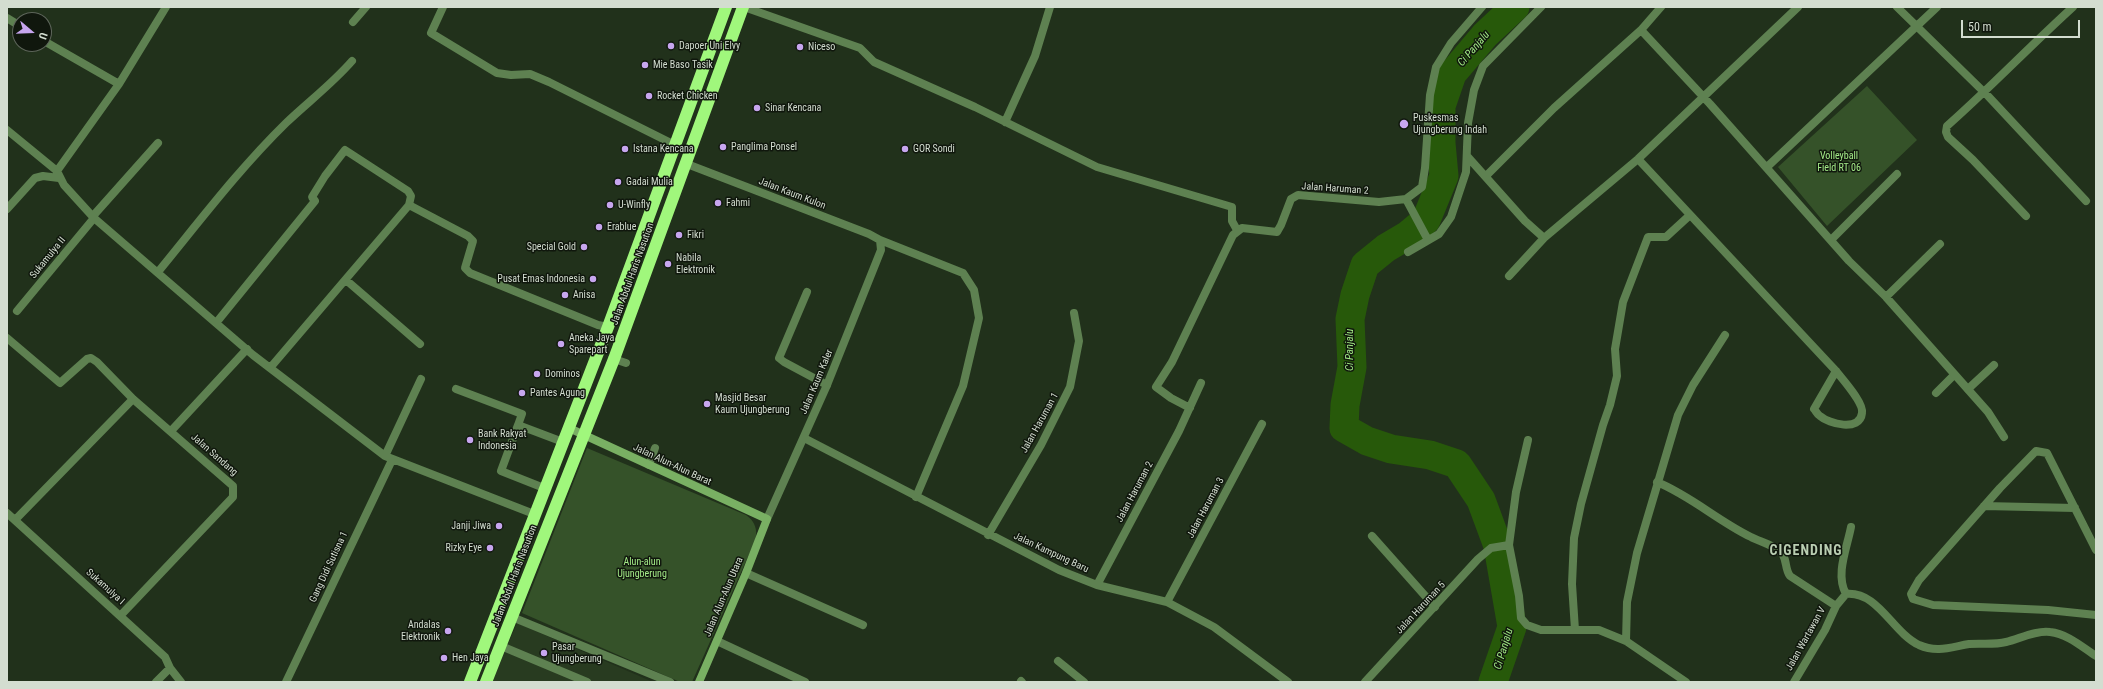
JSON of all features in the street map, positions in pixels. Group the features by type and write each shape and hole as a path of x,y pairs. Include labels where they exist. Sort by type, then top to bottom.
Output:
{"highway":[{"name":"Jalan Abdul Haris Nasution","path":"470,682 544,488 608,327 726,7"},
{"name":"Jalan Abdul Haris Nasution","path":"486,682 614,359 687,164 743,7"}],"street":[{"path":"58,175 119,84 166,7"},
{"path":"353,22 366,7"},
{"path":"443,7 431,33 498,73 511,75 530,74 675,145"},
{"path":"743,7 860,48 874,62 1005,122 1097,167 1232,207 1232,221 1237,230 1233,235 1172,362 1156,387 1164,394 1190,408"},
{"path":"1005,122 1035,56 1050,7"},
{"path":"1428,240 1406,199 1422,187 1430,118 1430,95 1436,67 1451,43 1482,7"},
{"path":"1408,252 1439,234 1451,217 1466,172 1468,124 1474,90 1483,66 1541,7"},
{"path":"1486,176 1554,108 1641,30 1661,7"},
{"path":"1509,276 1544,238 1638,159 1798,7"},
{"path":"1897,7 1984,94 2086,201"},
{"path":"1767,167 1937,7"},
{"path":"2026,216 1973,160 1948,137 1946,132 1947,126 1984,94 2014,61 2072,7"},
{"path":"1641,30 1704,97 1831,240 1886,296 1988,412 2004,437"},
{"path":"52,46 119,84"},
{"path":"158,272 244,168 287,123 336,80 352,61"},
{"path":"7,130 58,175 64,185 93,217 216,323 270,368 389,458 534,514"},
{"name":"Sukamulya II","path":"17,312 93,217 158,143"},
{"path":"216,323 315,201 312,197 324,176 345,150 408,191 411,196 409,205 270,368"},
{"path":"1467,156 1525,221 1544,238"},
{"path":"1638,159 1836,372 1860,403 1863,413 1860,420 1853,424 1832,423 1819,416 1814,408 1836,372"},
{"name":"Jalan Kaum Kulon","path":"687,164 869,234 880,240 964,273 974,290 979,318 963,386 916,497"},
{"path":"1831,240 1896,174"},
{"path":"7,209 35,178 58,175"},
{"name":"Jalan Haruman 2","path":"1237,230 1242,228 1277,232 1292,199 1298,195 1367,202 1406,199"},
{"path":"409,205 468,236 473,241 465,268 470,273 515,293 608,327"},
{"path":"1575,630 1572,584 1574,538 1581,504 1617,376 1615,349 1623,302 1648,238 1666,237 1690,215"},
{"name":"Jalan Kaum Kaler","path":"767,520 827,385 881,250 880,240"},
{"path":"1886,296 1940,244"},
{"path":"346,280 420,344"},
{"path":"807,292 780,358 784,362 827,385"},
{"name":"Jalan Haruman 1","path":"988,535 1041,444 1070,387 1079,341 1074,313"},
{"path":"1626,641 1627,602 1638,553 1657,482 1664,465 1680,410 1725,335"},
{"name":"Jalan Sandang","path":"7,338 60,383 87,359 91,358 98,362 133,399 233,486 233,497 122,615"},
{"path":"171,431 247,349"},
{"path":"614,359 626,363"},
{"path":"1968,389 1994,365"},
{"path":"1936,393 1954,375"},
{"name":"Gang Didi Sutisna 1","path":"286,682 389,458 421,379"},
{"name":"Jalan Haruman 2","path":"1097,585 1190,408 1201,383"},
{"path":"456,389 522,414 501,471 544,488"},
{"path":"15,520 133,399"},
{"name":"Jalan Haruman 3","path":"1167,602 1262,424"},
{"path":"518,425 563,442"},
{"name":"Jalan Alun-Alun Barat","path":"569,428 767,520"},
{"name":"Jalan Kampung Baru","path":"804,438 988,535 1059,570 1097,585 1167,602 1214,627 1288,682"},
{"path":"1528,440 1516,492 1507,545 1519,596 1521,618 1527,625 1542,630 1599,630 1626,641 1686,682"},
{"path":"649,465 655,448"},
{"path":"2096,550 2047,453 2041,450 2036,451 1984,506 1919,580 1911,594 1913,599 1933,605 2048,610 2096,615"},
{"path":"1657,482 1678,491 1741,532 1776,550 1783,555 1786,571 1790,576 1836,606"},
{"path":"1984,506 2075,508"},
{"name":"Sukamulya I","path":"7,513 122,615 165,656 170,668 181,682"},
{"name":"Jalan Alun-Alun Utara","path":"699,682 767,520"},
{"path":"1851,527 1841,576 1842,587 1846,594 1856,593 1872,601 1882,614 1917,644 1930,649 1944,650 1969,644 2003,643 2039,632 2050,632 2077,642 2096,656"},
{"path":"1372,536 1435,607"},
{"name":"Jalan Haruman 5","path":"1365,682 1478,559 1491,548 1507,545"},
{"path":"746,573 863,625"},
{"name":"Jalan Wartawan V","path":"1794,682 1825,630 1836,606 1846,594"},
{"path":"512,617 670,682"},
{"path":"717,641 806,682"},
{"path":"501,646 587,682"},
{"path":"1058,661 1084,682"},
{"path":"156,682 170,668"}],"shaded area":[{"name":"Pasar Ujungberung","path":"517,623 653,682 492,682"}],"green space":[{"name":"Volleyball Field RT 06","path":"1867,86 1917,140 1827,226 1778,167"},
{"name":"Alun-alun Ujungberung","path":"587,448 746,515 754,523 756,530 755,541 692,682 680,682 522,613"}],"waterway":[{"name":"Ci Panjalu","path":"1493,682 1512,627 1498,546 1481,500 1457,464 1430,455 1391,449 1367,441 1344,428 1345,405 1352,367 1350,319 1355,295 1365,265 1386,248 1408,235 1426,220 1444,176 1441,143 1441,106 1452,74 1485,35 1515,7"}],"place":[{"name":"Dapoer Uni Elvy","path":"671,46"},
{"name":"Niceso","path":"800,47"},
{"name":"Mie Baso Tasik","path":"645,65"},
{"name":"Rocket Chicken","path":"649,96"},
{"name":"Sinar Kencana","path":"757,108"},
{"name":"Puskesmas Ujungberung Indah","path":"1404,124"},
{"name":"Panglima Ponsel","path":"723,147"},
{"name":"Istana Kencana","path":"625,149"},
{"name":"GOR Sondi","path":"905,149"},
{"name":"Gadai Mulia","path":"618,182"},
{"name":"Fahmi","path":"718,203"},
{"name":"U-Winfly","path":"610,205"},
{"name":"Erablue","path":"599,227"},
{"name":"Fikri","path":"679,235"},
{"name":"Special Gold","path":"584,247"},
{"name":"Nabila Elektronik","path":"668,264"},
{"name":"Pusat Emas Indonesia","path":"593,279"},
{"name":"Anisa","path":"565,295"},
{"name":"Aneka Jaya Sparepart","path":"561,344"},
{"name":"Dominos","path":"537,374"},
{"name":"Pantes Agung","path":"522,393"},
{"name":"Masjid Besar Kaum Ujungberung","path":"707,404"},
{"name":"Bank Rakyat Indonesia","path":"470,440"},
{"name":"Janji Jiwa","path":"499,526"},
{"name":"Rizky Eye","path":"490,548"},
{"name":"Andalas Elektronik","path":"448,631"},
{"name":"Pasar Ujungberung","path":"544,653"},
{"name":"Hen Jaya","path":"444,658"}],"district":[{"name":"CIGENDING","path":"1806,551"}]}
